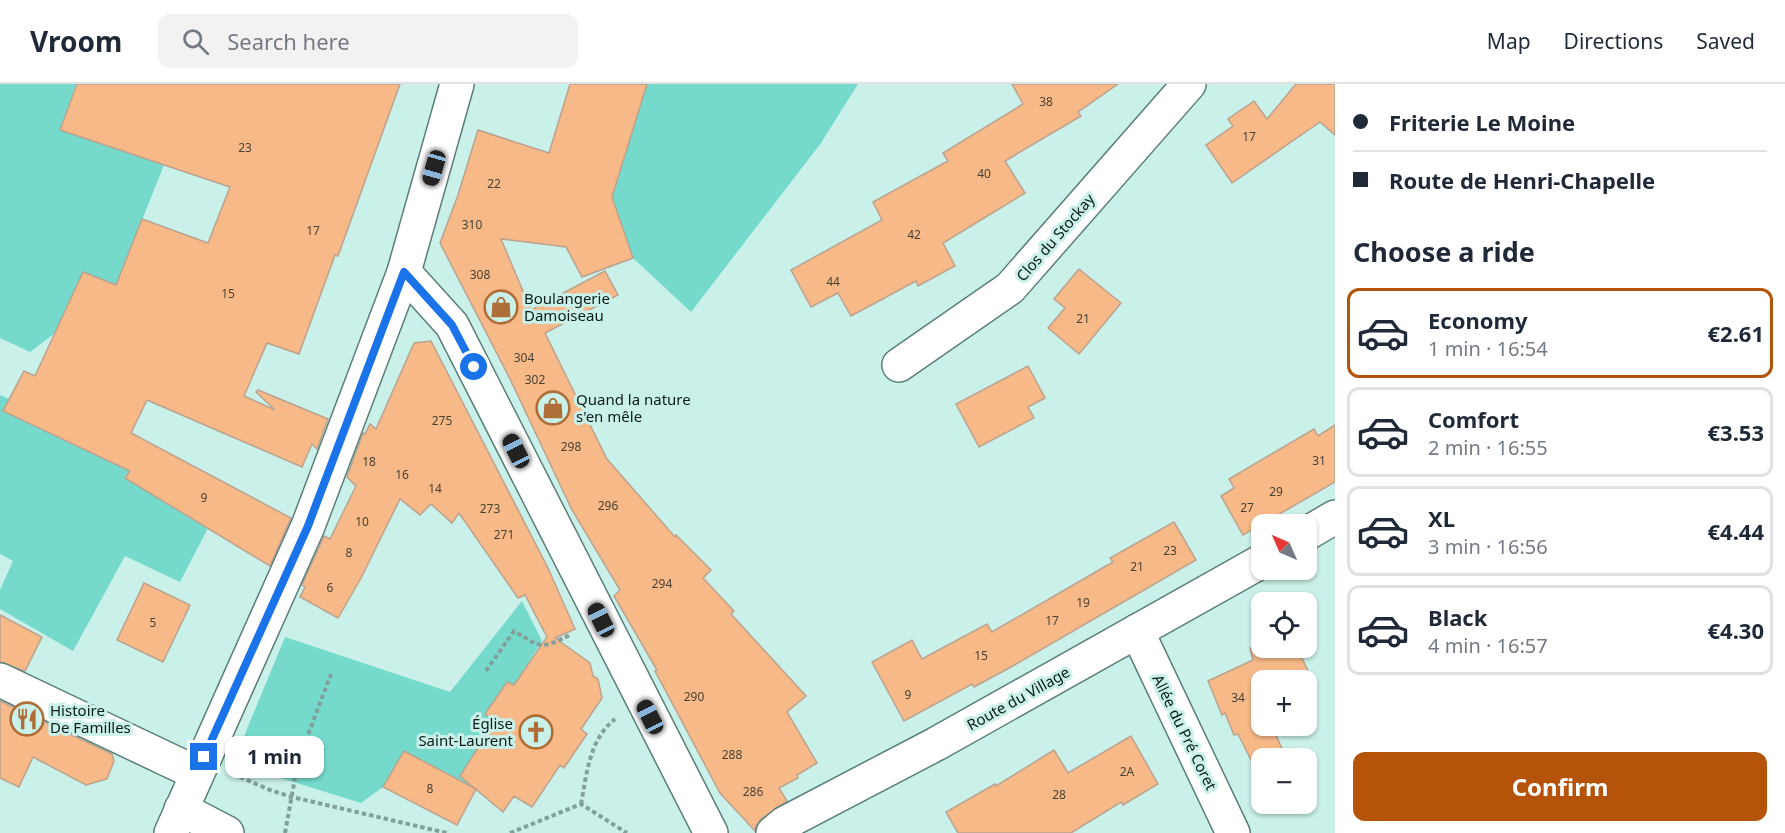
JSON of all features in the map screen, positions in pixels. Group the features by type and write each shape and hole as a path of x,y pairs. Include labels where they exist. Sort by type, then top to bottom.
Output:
{"street":[{"path":"227,833 176,821 308,526 404,272 457,84"},
{"name":"Clos du Stockay","path":"899,365 1010,288 1189,84"},
{"path":"404,272 452,325 711,833"},
{"path":"1317,528 1335,517"},
{"name":"Route du Village","path":"773,833 785,823 936,744 1251,567"},
{"name":"Allée du Pré Coret","path":"1137,631 1233,833"},
{"path":"0,680 200,765"}],"path":[{"path":"486,671 514,631 537,646 549,645"},
{"path":"303,748 331,674"},
{"path":"581,804 592,747 606,726"},
{"path":"200,765 292,797 447,833"},
{"path":"285,833 295,778"},
{"path":"510,833 581,804"},
{"path":"581,804 627,833"}],"shaded area":[{"path":"0,84 76,84 60,130 164,165 116,285 83,272 55,333 30,352 0,338"},
{"path":"647,84 858,84 821,143 691,312 633,258 612,197"},
{"path":"0,395 9,399 3,411 130,471 125,478 208,528 180,582 125,556 73,651 0,609 0,590 13,561 0,554"},
{"path":"522,601 542,641 514,685 507,682 485,714 495,721 468,764 482,772 472,787 405,752 383,787 361,803 245,767 238,751 285,637 450,692"}],"building":[{"path":"77,84 400,84 338,256 335,255 299,354 267,343 244,396 275,410 256,392 258,390 328,419 317,449 312,444 302,467 147,400 131,433 291,518 270,566 125,478 130,471 3,411 24,371 35,376 83,272 116,285 142,219 208,243 230,187 60,130"},
{"path":"570,84 647,84 612,197 633,258 582,277 566,247 501,239 531,310 605,271 618,295 545,333 607,459 675,537 676,535 711,570 703,578 734,611 731,614 806,696 787,712 817,763 797,775 798,778 779,788 787,801 761,819 755,831 720,793 655,671 657,670 614,596 620,590 572,510 510,379 440,243 478,130 549,153"},
{"path":"1012,84 1118,84 1078,112 1081,116 1005,161 1025,193 943,243 955,266 918,286 916,281 851,316 838,293 811,307 791,270 882,220 873,202 948,161 943,153 1023,104"},
{"path":"1296,84 1335,84 1335,135 1320,122 1232,183 1206,145 1233,126 1228,119 1254,101 1267,119"},
{"path":"1079,269 1121,303 1079,354 1048,328 1065,308 1054,299"},
{"path":"431,341 548,568 575,629 555,638 590,663 593,676 598,679 602,698 581,729 587,734 564,768 560,765 532,807 514,796 503,812 460,776 495,721 485,714 507,682 514,685 547,637 525,595 518,598 459,513 452,523 431,504 420,515 400,499 361,578 338,618 300,597 305,587 302,585 324,536 330,539 356,486 347,477 363,433 365,434 370,424 376,429 414,343"},
{"path":"1028,366 1045,398 1028,407 1034,418 979,447 956,404"},
{"path":"1335,425 1335,482 1279,514 1251,514 1251,530 1243,535 1221,496 1234,488 1229,479 1314,429 1318,436"},
{"path":"1174,522 1196,560 1011,667 974,687 972,684 904,721 872,662 912,640 922,659 987,624 992,632 1113,562 1110,558"},
{"path":"144,583 190,605 163,662 117,640"},
{"path":"0,615 42,637 25,671 0,662"},
{"path":"1252,658 1302,658 1308,670 1251,670 1251,736 1276,736 1282,748 1251,748 1251,760 1238,734 1234,735 1225,713 1222,715 1208,681 1253,660"},
{"name":"Histoire De Familles","path":"0,701 112,754 114,761 107,779 86,785 33,757 19,787 0,778"},
{"path":"1131,736 1158,784 1123,805 1121,802 1071,833 958,833 946,812 995,784 996,786 1054,750 1068,773"},
{"path":"404,751 476,789 457,825 383,787"}],"place":[{"name":"Boulangerie Damoiseau","path":"501,307"},
{"name":"Quand la nature s'en mêle","path":"553,408"},
{"name":"Histoire De Familles","path":"27,719"},
{"name":"Église Saint-Laurent","path":"536,732"}],"route":[{"path":"204,757 308,526 404,272 452,325 474,367"}]}
